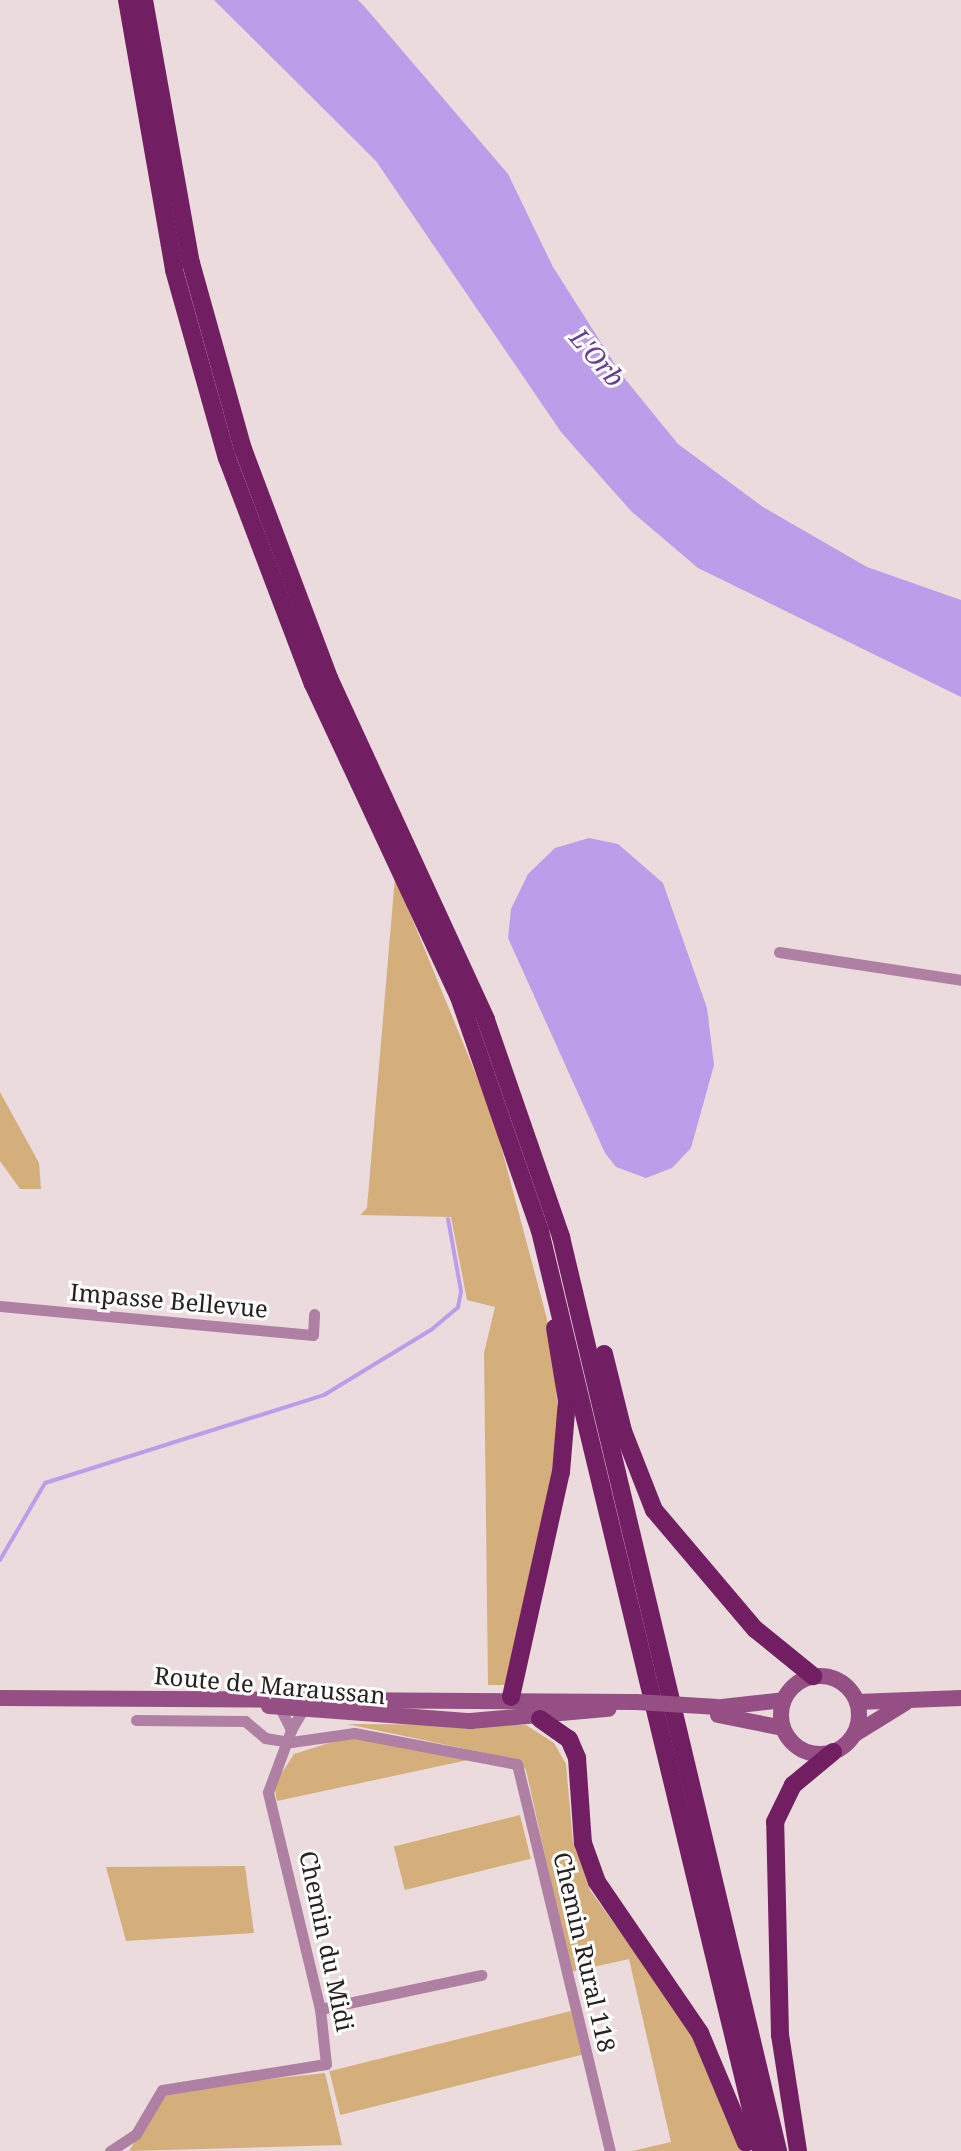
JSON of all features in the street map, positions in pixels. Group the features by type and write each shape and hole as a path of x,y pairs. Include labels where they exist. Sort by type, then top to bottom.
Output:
{"highway":[{"path":"136,6 174,270 239,495 313,684 459,997 540,1231 761,2151"},
{"path":"136,6 186,239 243,449 329,678 486,1020 561,1237 778,2151"},
{"path":"511,1697 522,1669 565,1431 562,1370 538,1260 540,1231"},
{"path":"561,1237 578,1260 623,1431 654,1510 765,1639 813,1676"},
{"path":"540,1719 569,1739 577,1758 583,1843 597,1882 700,2033 750,2151"},
{"path":"798,2151 780,2035 773,1847 775,1822 793,1785 833,1752"}],"main road":[{"path":"855,1734 857,1702 845,1684 813,1676 784,1700 783,1728 809,1753 833,1752 855,1734 905,1703"},
{"name":"Route de Maraussan","path":"123,1698 511,1697 718,1711 783,1728"},
{"path":"0,1698 123,1698"},
{"name":"Route de Maraussan","path":"123,1698 279,1706 380,1720 540,1719 636,1706"},
{"path":"857,1702 905,1703 961,1698"},
{"name":"Route de Maraussan","path":"718,1711 784,1700"}],"street":[{"path":"779,952 961,980"},
{"name":"Impasse Bellevue","path":"0,1306 313,1335 314,1314"},
{"path":"136,1720 245,1721 265,1738 291,1736 279,1706"},
{"name":"Chemin du Midi","path":"110,2151 136,2134 162,2090 326,2064 320,2009 268,1792 303,1709"},
{"name":"Chemin Rural 118","path":"291,1736 354,1733 517,1764 610,2151"},
{"path":"320,2009 481,1975"}],"shaded area":[{"path":"395,877 493,1116 552,1338 560,1439 512,1685 488,1685 484,1353 495,1307 467,1300 451,1217 360,1215 367,1208"},
{"path":"0,1092 39,1163 41,1189 20,1189 0,1161"},
{"path":"347,1724 526,1725 554,1743 566,1764 573,1842 590,1890 703,2047 743,2151 632,2151 671,2142 629,1959 571,1972 526,1770 518,1760"},
{"path":"348,1737 482,1757 277,1801 274,1785 294,1754"},
{"path":"520,1815 531,1859 405,1890 394,1846"},
{"path":"245,1866 254,1933 126,1941 106,1867"},
{"path":"571,2011 582,2055 340,2115 329,2071"},
{"path":"325,2073 342,2145 129,2151 167,2090"}],"water":[{"name":"L'Orb","path":"214,0 358,0 508,174 553,267 621,374 678,444 763,507 867,567 961,600 961,697 698,568 631,511 561,432 376,161"},
{"path":"589,838 618,844 663,883 707,1008 714,1065 691,1148 672,1168 646,1178 616,1167 605,1153 508,938 511,909 528,874 555,848"}],"waterway":[{"path":"0,1560 45,1483 324,1395 431,1330 458,1307 461,1291 448,1219"}]}
